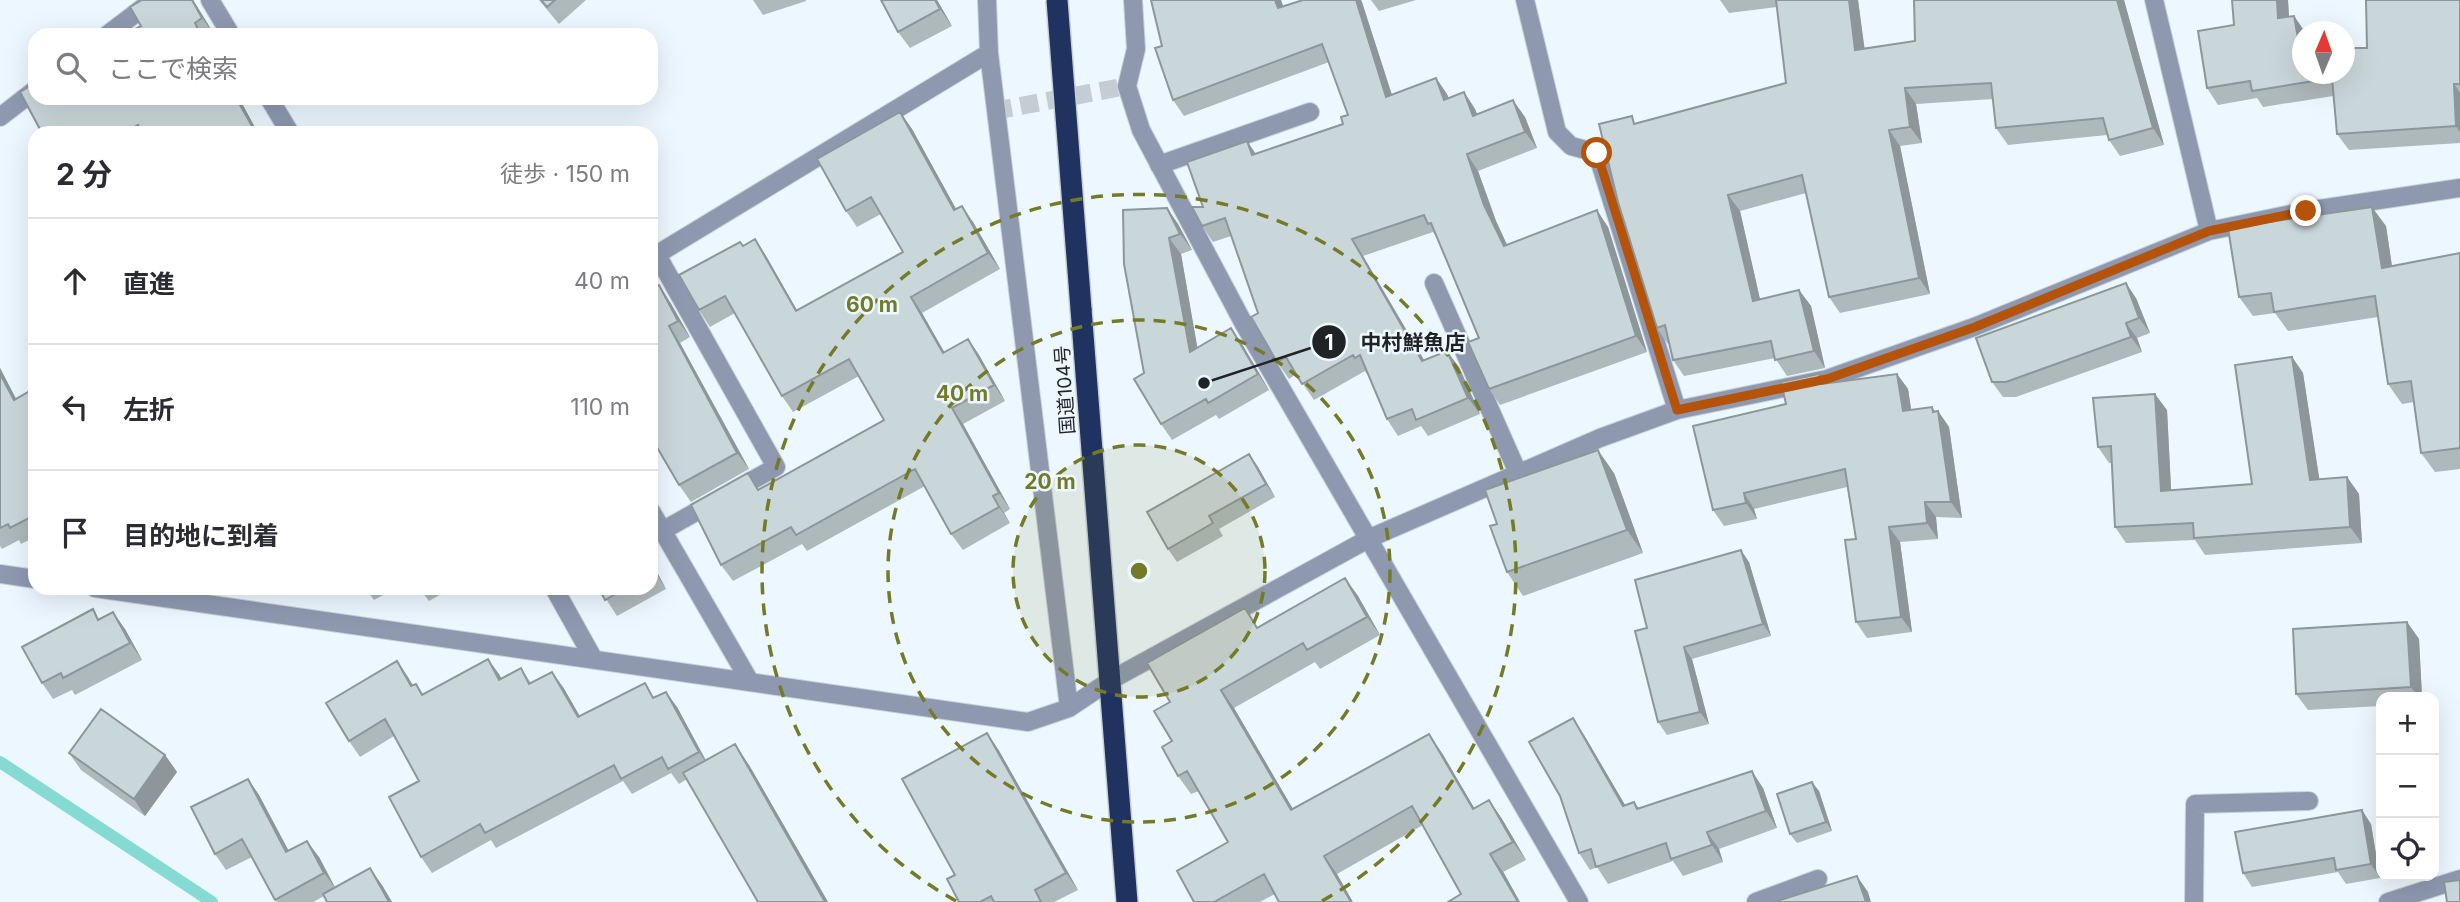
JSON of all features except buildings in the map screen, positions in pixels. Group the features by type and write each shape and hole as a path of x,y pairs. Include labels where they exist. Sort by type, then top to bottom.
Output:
{"highway":[{"name":"国道104号","path":"1057,0 1128,902"}],"street":[{"path":"116,28 153,0"},
{"path":"210,0 227,28"},
{"path":"987,0 989,52 1069,708"},
{"path":"1133,0 1136,48 1127,86 1141,130 1245,326 1579,902"},
{"path":"1524,0 1556,132 1571,146 1597,153 1677,410"},
{"path":"2154,0 2209,231"},
{"path":"658,254 989,52"},
{"path":"0,117 28,95"},
{"path":"273,105 286,126"},
{"path":"1159,165 1310,112"},
{"path":"145,595 1028,722 1069,708 1111,680 1370,538 1600,438 1677,410 1827,379 1975,327 2209,231 2306,211 2460,188"},
{"path":"658,263 776,467 662,531"},
{"path":"1434,283 1518,473"},
{"path":"658,524 749,680"},
{"path":"0,574 28,578"},
{"path":"558,595 593,658"},
{"path":"2194,902 2195,804 2309,801"},
{"path":"1756,902 1818,879"},
{"path":"2388,902 2460,879"}],"waterway":[{"path":"0,762 212,902"}],"tunnel":[{"path":"994,111 1127,86"}],"place":[{"name":"中村鮮魚店","path":"1204,383"}],"route":[{"path":"1597,153 1677,410 1827,379 1975,327 2209,231 2306,211"}]}
